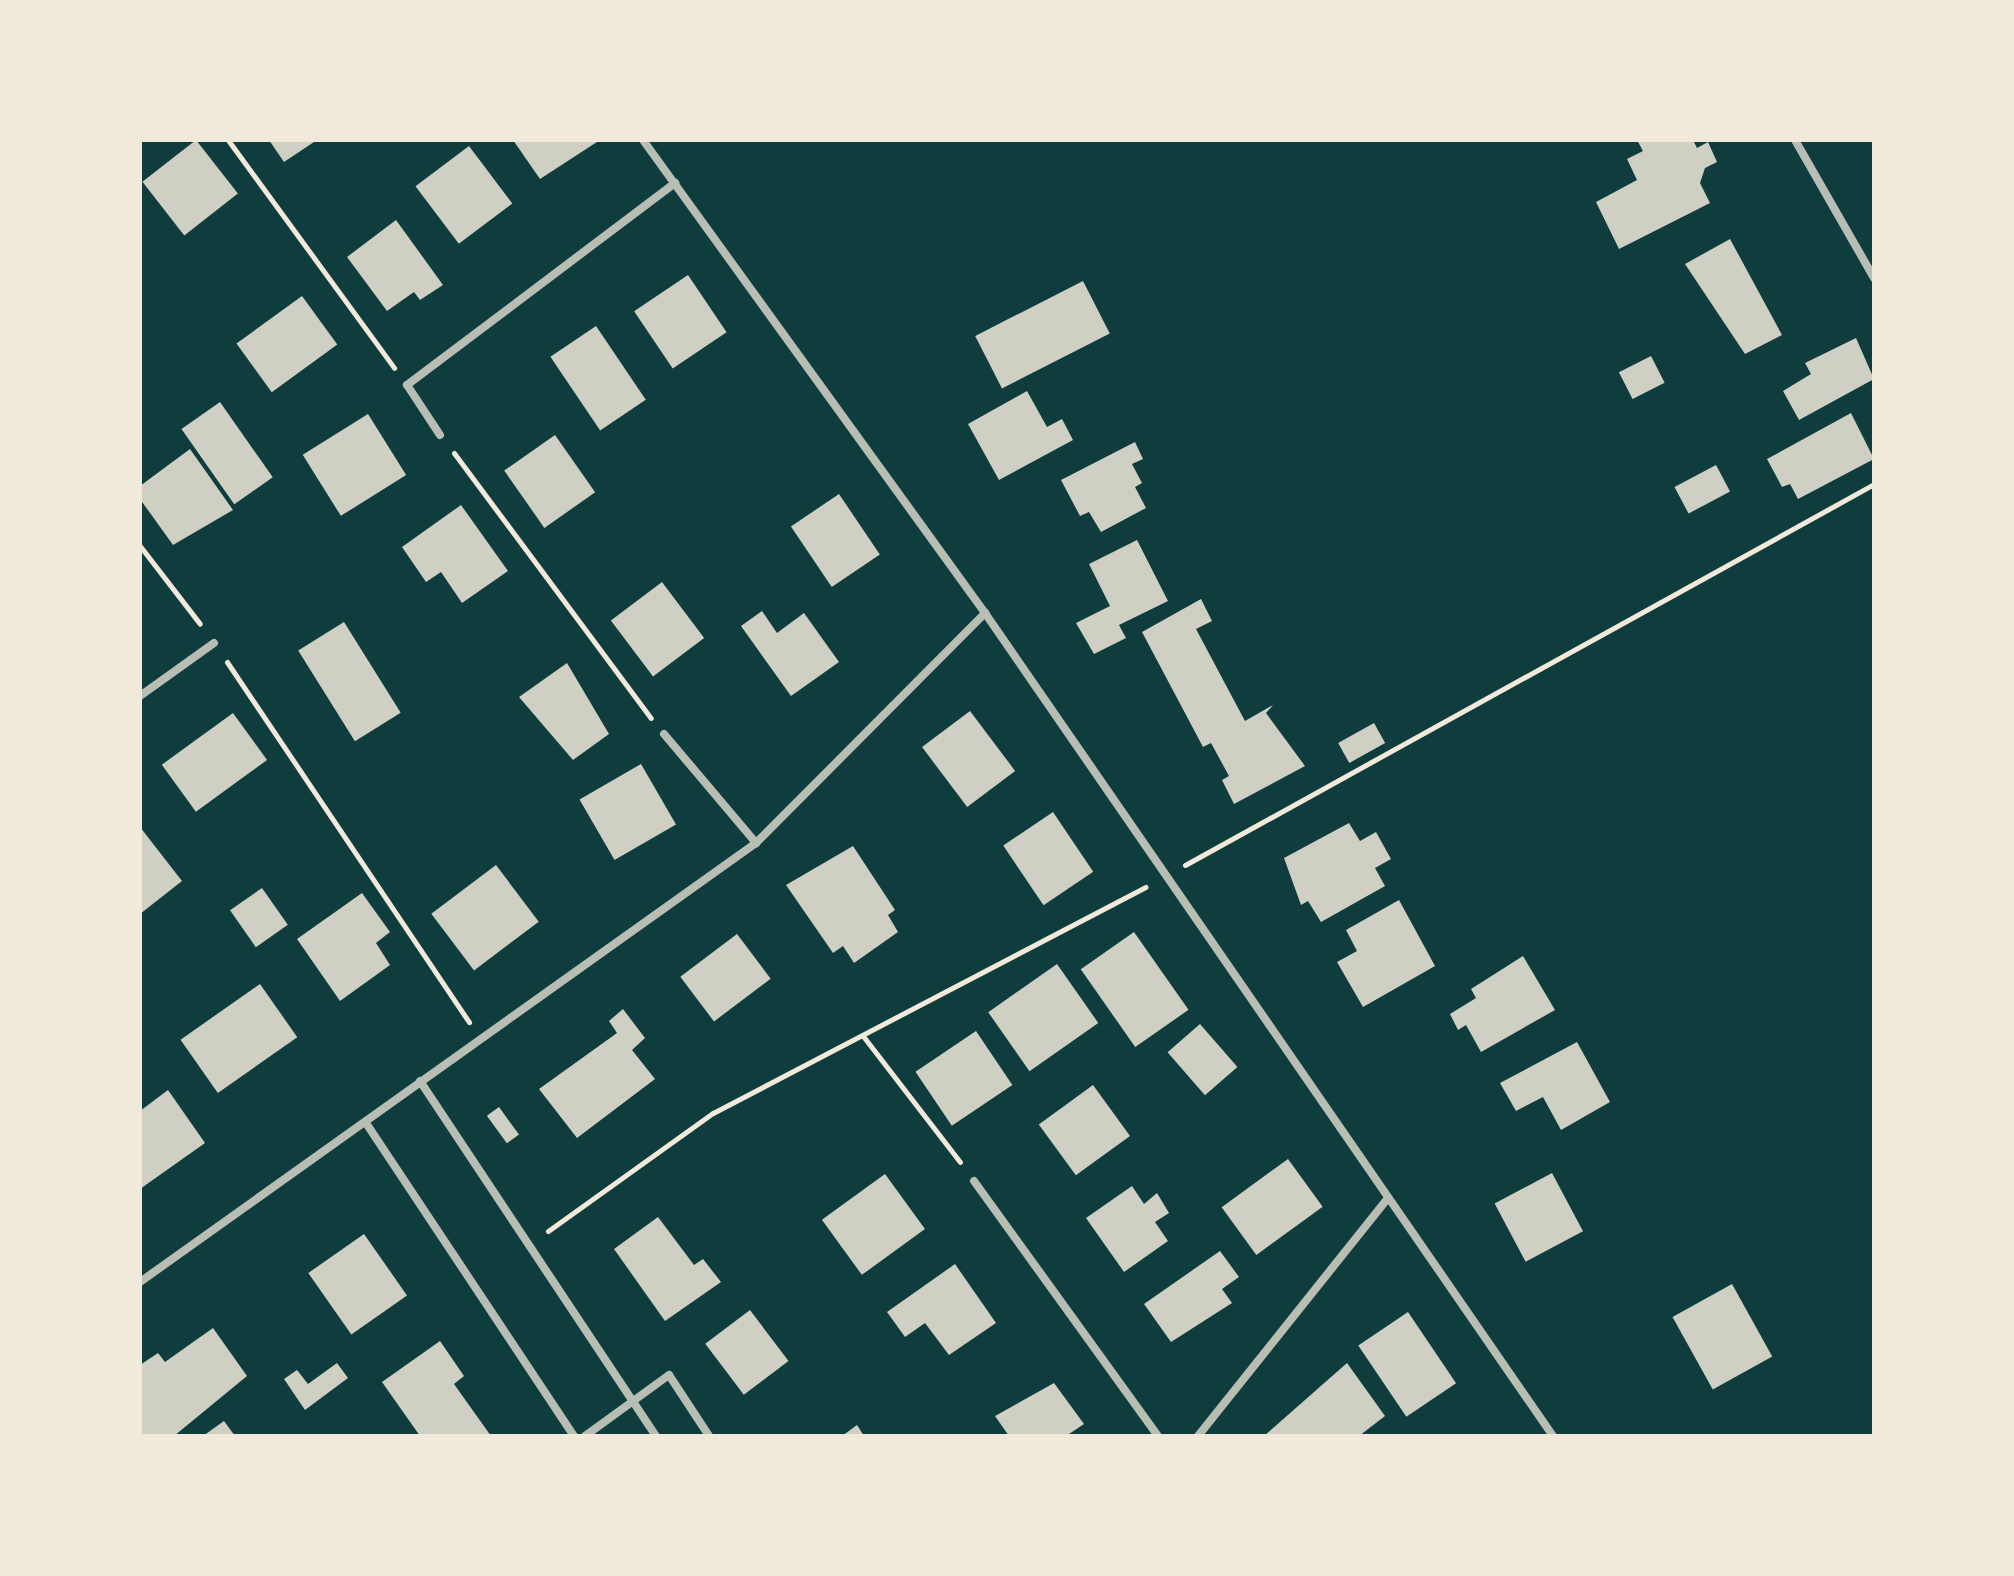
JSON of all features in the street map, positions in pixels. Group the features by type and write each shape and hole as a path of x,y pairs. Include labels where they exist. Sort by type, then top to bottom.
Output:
{"street":[{"path":"643,140 985,613 1553,1436"},
{"path":"1795,140 1874,278"},
{"path":"440,435 407,385 675,183"},
{"path":"140,1282 756,843 985,613"},
{"path":"140,696 214,643"},
{"path":"664,734 756,843"},
{"path":"420,1081 656,1436"},
{"path":"366,1123 574,1436"},
{"path":"974,1181 1158,1436"},
{"path":"1198,1436 1387,1199"},
{"path":"585,1436 669,1375 709,1436"}],"path":[{"path":"228,140 407,385"},
{"path":"440,435 664,734"},
{"path":"528,1245 713,1113 1165,876 1874,484"},
{"path":"140,546 214,643 480,1039"},
{"path":"863,1036 974,1181"}],"building":[{"path":"196,140 238,194 184,235 142,182"},
{"path":"269,140 317,140 284,162"},
{"path":"513,140 600,140 540,179"},
{"path":"1637,140 1693,140 1697,148 1708,142 1717,162 1705,168 1700,183 1710,203 1619,249 1596,202 1637,180 1627,159 1643,151"},
{"path":"469,146 512,204 459,244 415,186"},
{"path":"396,220 443,285 420,300 414,292 387,311 347,257"},
{"path":"1730,239 1782,335 1745,354 1685,264"},
{"path":"688,275 727,332 673,369 634,311"},
{"path":"1083,281 1110,334 1002,389 975,336"},
{"path":"302,296 337,345 272,392 236,344"},
{"path":"596,326 646,400 600,431 550,357"},
{"path":"1856,338 1874,379 1799,420 1783,391 1811,374 1805,363"},
{"path":"1651,356 1665,383 1633,399 1619,372"},
{"path":"1027,391 1047,427 1062,419 1073,440 999,480 968,424"},
{"path":"220,402 273,477 234,504 181,429"},
{"path":"1851,413 1874,459 1798,499 1790,484 1782,487 1767,459"},
{"path":"368,414 406,475 341,516 303,455"},
{"path":"555,435 595,492 544,528 504,471"},
{"path":"1135,442 1143,459 1132,464 1142,483 1135,487 1146,508 1101,532 1089,512 1080,516 1061,480"},
{"path":"190,449 233,510 173,545 140,499 140,486"},
{"path":"1716,465 1730,491 1689,514 1675,487"},
{"path":"839,494 880,555 832,587 791,526"},
{"path":"461,505 508,571 462,603 441,572 426,582 402,547"},
{"path":"1137,540 1168,601 1119,625 1126,638 1094,654 1076,623 1110,606 1089,564"},
{"path":"662,582 704,638 653,676 611,621"},
{"path":"1201,599 1212,621 1196,629 1245,721 1273,705 1266,713 1305,766 1234,804 1222,780 1229,776 1211,743 1203,747 1142,632"},
{"path":"762,611 777,633 804,613 839,662 791,696 741,626"},
{"path":"344,622 401,713 355,741 298,651"},
{"path":"567,663 609,734 573,760 519,697"},
{"path":"970,711 1015,771 967,807 922,747"},
{"path":"233,713 267,760 196,812 162,765"},
{"path":"1374,723 1385,743 1349,763 1338,743"},
{"path":"641,764 676,825 615,860 580,800"},
{"path":"1053,812 1093,872 1044,905 1003,846"},
{"path":"1349,823 1360,841 1376,832 1391,859 1375,868 1385,886 1321,922 1308,901 1301,905 1284,858"},
{"path":"140,827 182,881 140,914"},
{"path":"853,846 895,910 888,915 898,932 854,963 843,946 833,953 786,885"},
{"path":"496,865 539,922 474,970 431,914"},
{"path":"262,888 288,925 256,947 230,910"},
{"path":"362,893 390,932 376,943 390,965 340,1001 297,939"},
{"path":"1399,900 1435,966 1363,1007 1337,962 1357,951 1346,930"},
{"path":"1134,932 1188,1010 1135,1047 1081,969"},
{"path":"737,934 771,979 714,1021 680,977"},
{"path":"1523,956 1555,1010 1481,1052 1466,1025 1458,1030 1450,1014 1476,998 1471,989"},
{"path":"1057,964 1098,1023 1029,1071 988,1012"},
{"path":"260,984 297,1037 218,1093 181,1040"},
{"path":"623,1009 645,1038 632,1050 655,1079 577,1138 539,1089 617,1033 609,1021"},
{"path":"1200,1024 1237,1067 1205,1095 1168,1052"},
{"path":"976,1031 1012,1085 952,1126 915,1072"},
{"path":"1577,1042 1610,1102 1561,1130 1543,1097 1516,1111 1500,1083"},
{"path":"1093,1085 1130,1136 1076,1175 1039,1124"},
{"path":"168,1090 205,1143 140,1189 140,1111"},
{"path":"499,1107 519,1135 507,1143 487,1116"},
{"path":"1288,1159 1323,1207 1256,1255 1222,1207"},
{"path":"1552,1173 1583,1231 1526,1262 1495,1204"},
{"path":"885,1174 925,1229 862,1275 822,1220"},
{"path":"1132,1186 1144,1204 1157,1193 1169,1213 1155,1222 1168,1241 1124,1272 1086,1218"},
{"path":"658,1217 694,1265 703,1259 721,1282 665,1321 614,1249"},
{"path":"364,1234 407,1295 351,1334 308,1273"},
{"path":"1220,1251 1239,1277 1222,1289 1232,1303 1171,1342 1144,1304"},
{"path":"955,1264 996,1323 949,1355 925,1323 905,1337 887,1312"},
{"path":"1732,1284 1772,1357 1713,1390 1673,1317"},
{"path":"750,1310 789,1361 744,1395 705,1344"},
{"path":"1408,1312 1456,1383 1406,1417 1358,1346"},
{"path":"213,1328 247,1376 174,1436 140,1436 140,1365 158,1353 165,1362"},
{"path":"440,1341 464,1376 454,1384 491,1436 420,1436 382,1382"},
{"path":"337,1363 348,1378 305,1410 284,1379 297,1370 308,1384"},
{"path":"1347,1363 1385,1416 1359,1436 1264,1436"},
{"path":"1054,1383 1084,1424 1066,1436 1009,1436 995,1416"},
{"path":"224,1421 235,1436 203,1436"},
{"path":"857,1425 864,1436 842,1436"}]}
